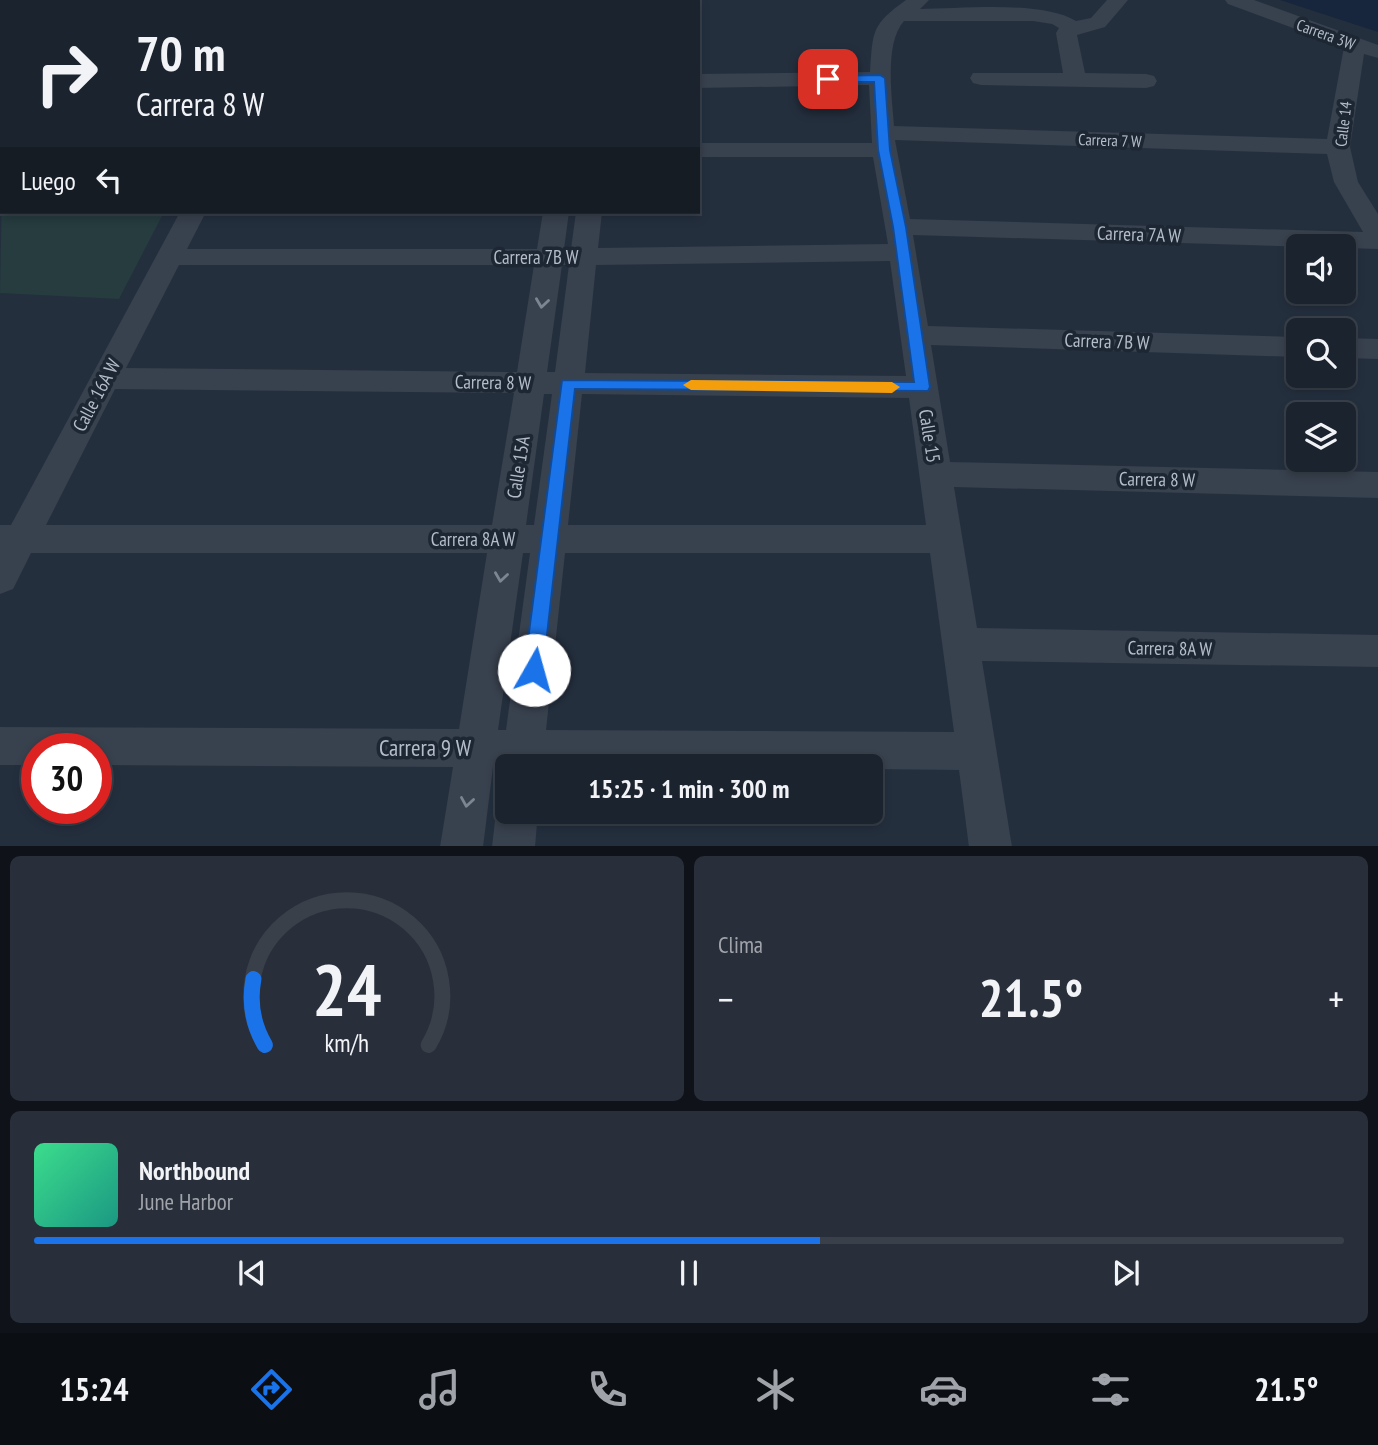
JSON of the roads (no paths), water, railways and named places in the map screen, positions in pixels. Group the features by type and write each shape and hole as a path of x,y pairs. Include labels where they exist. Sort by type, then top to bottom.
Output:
{"street":[{"path":"1075,79 1065,36 1073,28 1098,23 1118,0"},
{"name":"Carrera 3W","path":"1234,0 1378,52"},
{"path":"908,7 1033,15 1058,19 1073,28"},
{"name":"Calle 15","path":"908,7 884,30 880,78 883,141 901,239 991,846"},
{"name":"Calle 14","path":"1355,45 1338,147 1346,182 1378,235"},
{"path":"700,81 880,78"},
{"path":"981,78 1146,81"},
{"path":"700,150 883,141"},
{"name":"Carrera 7 W","path":"883,141 1338,147"},
{"name":"Calle 16A W","path":"0,579 10,539 105,379 192,214"},
{"name":"Calle 15A","path":"461,846 556,214"},
{"name":"Calle 15A","path":"523,754 589,214"},
{"name":"Carrera 7A W","path":"901,239 1378,242"},
{"name":"Carrera 7B W","path":"169,257 583,257 901,239"},
{"name":"Carrera 7B W","path":"915,335 1286,347"},
{"path":"1356,348 1378,349"},
{"name":"Carrera 8 W","path":"105,379 923,387"},
{"name":"Carrera 8 W","path":"936,474 1378,485"},
{"name":"Carrera 8A W","path":"10,539 945,539"},
{"name":"Carrera 8A W","path":"961,645 1378,651"},
{"name":"Carrera 9 W","path":"0,746 475,748 507,754"},
{"name":"Carrera 9 W","path":"750,754 977,751"},
{"path":"513,846 516,824"}],"water":[{"path":"1280,0 1378,0 1378,32"}]}
